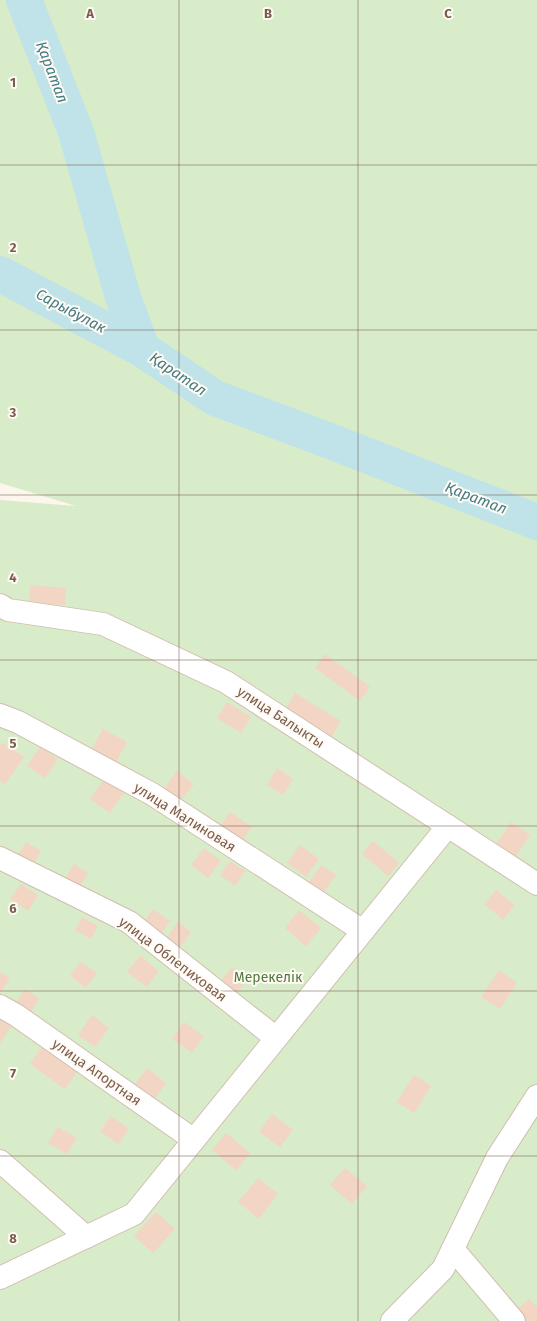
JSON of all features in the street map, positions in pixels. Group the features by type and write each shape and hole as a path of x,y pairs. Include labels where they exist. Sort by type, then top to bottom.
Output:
{"street":[{"name":"улица Балыкты","path":"0,605 8,610 103,624 226,682 537,884"},
{"name":"улица Малиновая","path":"0,715 18,722 152,794 363,931"},
{"path":"0,1278 134,1214 448,826"},
{"name":"улица Облепиховая","path":"0,858 128,922 276,1038"},
{"name":"улица Апортная","path":"0,1006 16,1015 194,1140"},
{"path":"392,1321 443,1269 497,1158 534,1110"},
{"path":"0,1161 86,1236"},
{"path":"453,1249 514,1321"}],"green space":[{"name":"Мерекелік","path":"0,0 537,0 537,1321 0,1321 0,500 76,506 0,483"}],"building":[{"path":"30,585 66,588 65,605 29,603"},
{"path":"325,654 370,687 360,701 315,668"},
{"path":"295,693 341,721 329,741 283,713"},
{"path":"227,702 251,717 241,733 217,718"},
{"path":"103,729 127,742 116,762 92,748"},
{"path":"2,742 24,757 5,784 0,781 0,746"},
{"path":"40,747 58,759 45,778 27,766"},
{"path":"277,768 293,779 283,795 267,785"},
{"path":"177,771 194,784 180,801 164,789"},
{"path":"105,778 125,791 110,813 90,799"},
{"path":"230,812 252,827 241,842 220,826"},
{"path":"511,822 530,835 514,860 494,847"},
{"path":"373,841 399,863 388,876 362,854"},
{"path":"26,842 41,851 30,870 14,861"},
{"path":"300,845 319,859 306,877 287,863"},
{"path":"204,848 221,861 208,878 191,865"},
{"path":"230,861 245,871 235,886 220,875"},
{"path":"74,864 88,873 77,891 63,882"},
{"path":"321,865 336,875 322,895 307,885"},
{"path":"21,884 38,895 28,911 10,899"},
{"path":"496,890 515,905 503,920 484,904"},
{"path":"153,909 170,921 159,937 142,924"},
{"path":"299,910 321,928 306,946 285,928"},
{"path":"82,917 98,926 91,939 75,930"},
{"path":"178,922 191,932 176,952 163,943"},
{"path":"140,956 159,971 147,987 127,972"},
{"path":"80,962 97,973 86,988 70,976"},
{"path":"232,967 248,979 235,995 220,982"},
{"path":"499,970 517,983 500,1009 481,997"},
{"path":"0,972 10,978 0,993"},
{"path":"25,989 39,998 30,1014 15,1005"},
{"path":"92,1015 109,1028 95,1047 78,1035"},
{"path":"1,1020 11,1027 0,1043 0,1021"},
{"path":"184,1022 204,1036 192,1053 172,1039"},
{"path":"44,1044 79,1069 65,1089 30,1064"},
{"path":"147,1068 166,1083 155,1098 135,1084"},
{"path":"414,1075 431,1086 414,1113 397,1102"},
{"path":"272,1114 293,1130 280,1147 259,1132"},
{"path":"111,1116 129,1129 118,1144 100,1131"},
{"path":"58,1127 77,1138 67,1154 48,1143"},
{"path":"226,1133 250,1153 236,1170 212,1150"},
{"path":"345,1168 367,1186 352,1204 330,1185"},
{"path":"258,1178 278,1194 259,1219 238,1202"},
{"path":"156,1212 175,1229 153,1253 134,1236"},
{"path":"529,1299 537,1307 537,1321 522,1321 514,1312"}],"waterway":[{"name":"Қаратал","path":"24,0 76,132 123,297 142,349"},
{"name":"Қаратал","path":"0,274 142,349 215,398 537,522"}],"water label":[{"name":"Сарыбулак","path":"71,311"}]}
